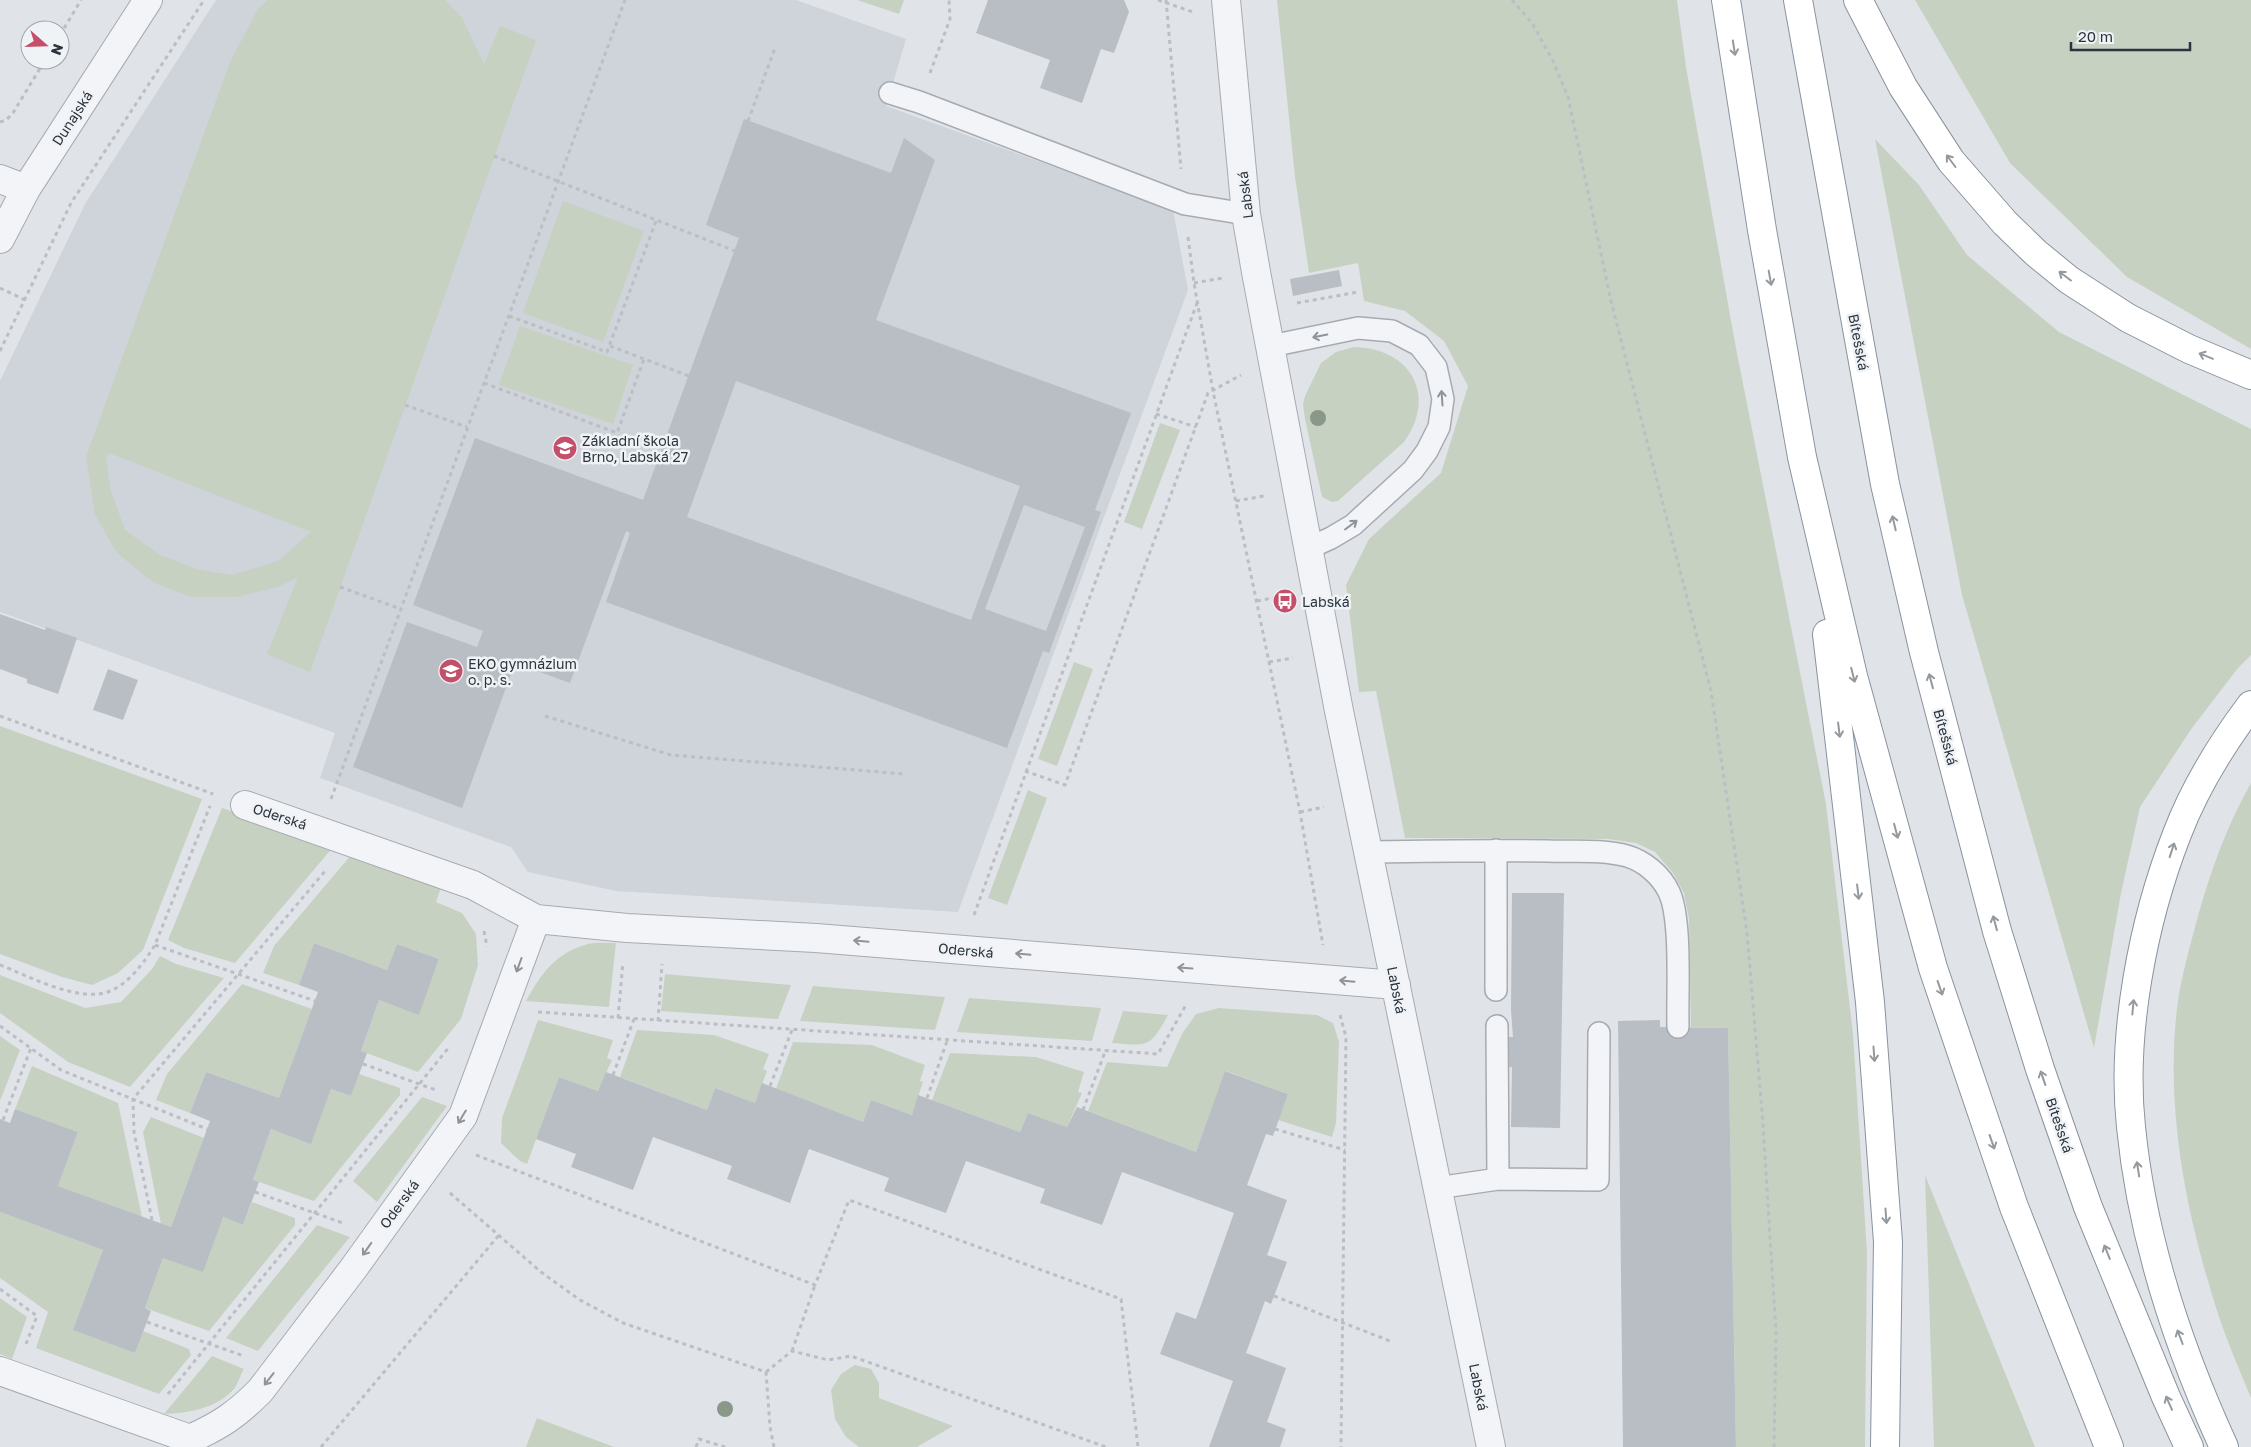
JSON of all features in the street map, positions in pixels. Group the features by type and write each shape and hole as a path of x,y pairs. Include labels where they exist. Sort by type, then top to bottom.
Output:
{"highway":[{"path":"1726,0 1762,230 1802,457 1831,659 1870,1002 1888,1242 1886,1447"},
{"name":"Bítešská","path":"1798,0 1885,484 1924,652 1997,931 2040,1070 2088,1207 2166,1397 2189,1447"},
{"path":"1858,0 1902,87 1951,161 2005,223 2036,253 2069,280 2128,318 2190,349 2251,374"},
{"path":"1802,457 1853,676 1933,968 2014,1207 2109,1447"},
{"path":"2224,1447 2177,1331 2145,1217 2131,1126 2130,1064 2133,1003 2145,941 2177,834 2226,738 2251,705"}],"street":[{"name":"Dunajská","path":"0,239 26,189 148,0"},
{"name":"Labská","path":"1226,0 1246,214 1339,711 1370,852 1491,1447"},
{"path":"0,179 26,189"},
{"name":"Oderská","path":"245,805 473,885 536,920 627,928 816,938 1396,985"},
{"name":"Oderská","path":"0,1370 192,1443 221,1425 244,1407 278,1368 463,1116 536,920"}],"lane":[{"path":"890,93 1185,204 1246,214"},
{"path":"1271,346 1358,328 1392,331 1418,346 1436,367 1443,399 1439,427 1427,450 1412,470 1353,525 1309,548"},
{"path":"1370,852 1496,850 1612,854 1634,859 1656,874 1670,893 1676,922 1678,1027"},
{"path":"1496,850 1496,990"},
{"path":"1497,1026 1498,1178"},
{"path":"1437,1188 1498,1178 1598,1180 1599,1033"}],"path":[{"path":"69,20 81,0"},
{"path":"0,352 71,203 204,0"},
{"path":"320,830 625,0"},
{"path":"942,44 950,19 949,0"},
{"path":"1166,0 1185,204 1197,303 1213,390 1300,812 1324,946"},
{"path":"1512,0 1532,23 1554,62 1568,97 1611,301 1711,692 1747,933 1763,1114 1776,1332 1774,1447"},
{"path":"748,121 775,48"},
{"path":"0,122 6,120 13,113 39,70"},
{"path":"494,156 735,251"},
{"path":"509,316 607,352 656,221"},
{"path":"1194,284 1227,278"},
{"path":"0,288 25,300"},
{"path":"1289,304 1358,292"},
{"path":"973,917 1197,303"},
{"path":"610,346 689,376"},
{"path":"484,383 617,433 644,359"},
{"path":"1025,771 1064,785 1208,394 1213,390"},
{"path":"405,405 467,427"},
{"path":"1156,414 1196,427"},
{"path":"1236,501 1270,495"},
{"path":"340,587 401,609"},
{"path":"1256,601 1290,594"},
{"path":"0,716 214,794 155,946 142,965 125,981 110,992 88,996 0,965"},
{"path":"545,716 671,756 905,774"},
{"path":"1300,812 1328,806"},
{"path":"152,1220 134,1132 133,1100 350,841"},
{"path":"481,927 488,953"},
{"path":"618,1018 627,928"},
{"path":"155,946 315,1001"},
{"path":"658,1021 662,962"},
{"path":"532,1011 1105,1052 1158,1054 1190,998"},
{"path":"1338,1009 1346,1037 1342,1447"},
{"path":"613,1075 634,1019"},
{"path":"0,1026 62,1070 207,1129"},
{"path":"770,1086 792,1030"},
{"path":"166,1396 455,1041"},
{"path":"927,1098 948,1041"},
{"path":"3,1120 31,1048"},
{"path":"1084,1110 1105,1052"},
{"path":"363,1064 443,1093"},
{"path":"1275,1129 1345,1150"},
{"path":"472,1153 815,1285"},
{"path":"446,1190 541,1272 580,1300 624,1323 766,1372"},
{"path":"255,1192 315,1212 376,1236"},
{"path":"766,1372 792,1351 815,1285 849,1200 1121,1299 1138,1447"},
{"path":"321,1447 499,1235"},
{"path":"0,1289 37,1316 26,1346"},
{"path":"1274,1296 1390,1340"},
{"path":"147,1322 278,1368"},
{"path":"792,1351 828,1360 851,1356 1106,1447"},
{"path":"766,1372 770,1427 774,1447"},
{"path":"696,1447 699,1439 725,1447"}],"shaded area":[{"name":"Základní škola Brno, Labská 27","path":"216,0 796,0 906,39 886,106 1173,210 1188,290 958,912 616,891 528,872 511,847 320,778 335,733 0,612 0,381 85,204"}],"green space":[{"path":"268,0 445,0 462,18 484,64 500,26 536,40 310,672 267,654 298,577 278,587 236,597 192,597 154,583 117,553 95,515 86,457 230,62 258,9","holes":["109,453 311,532 278,561 232,575 196,569 160,555 125,530 111,491 106,460"]},
{"path":"857,0 904,0 899,14"},
{"path":"1277,0 1677,0 1686,67 1735,343 1826,804 1853,1034 1867,1253 1865,1447 1736,1447 1728,1028 1691,1027 1689,919 1684,893 1673,873 1655,852 1636,843 1608,839 1405,838 1376,691 1359,692 1346,585 1369,539 1441,473 1468,386 1444,341 1405,311 1364,301 1358,263 1309,273 1295,177"},
{"path":"1915,0 2251,0 2251,349 2127,277 2010,163"},
{"path":"1875,139 1919,185 1967,255 2059,332 2251,429 2251,655 2238,668 2192,728 2140,807 2121,893 2094,1048 1962,595"},
{"path":"563,201 644,231 603,342 523,313"},
{"path":"520,326 633,365 613,424 499,385"},
{"path":"1354,347 1374,349 1390,356 1403,365 1413,377 1418,392 1418,407 1414,424 1404,442 1338,501 1332,502 1322,497 1303,404 1321,363 1336,352"},
{"path":"1160,423 1180,430 1142,529 1124,522"},
{"path":"1074,662 1093,669 1057,766 1038,759"},
{"path":"0,726 202,799 143,950 118,973 92,985 62,977 0,954"},
{"path":"2251,783 2251,1398 2219,1317 2197,1242 2188,1203 2177,1125 2174,1047 2181,985 2203,899 2220,848 2234,815"},
{"path":"1028,790 1047,798 1007,905 988,898"},
{"path":"222,808 334,846 235,963 184,948 168,940"},
{"path":"352,854 442,885 436,902 462,913 476,934 478,965 461,1019 418,1072 361,1051 379,1000 419,1014 439,959 397,944 387,970 314,943 299,985 263,973 274,946"},
{"path":"616,943 609,1007 526,1001 544,973 566,953 588,944"},
{"path":"160,956 176,964 224,978 130,1087 68,1062 0,1013 0,975 85,1008 121,1002 152,969"},
{"path":"665,974 791,985 778,1019 661,1011"},
{"path":"242,984 312,1009 279,1098 206,1072 190,1113 156,1100 167,1074"},
{"path":"813,986 945,997 935,1030 800,1021"},
{"path":"969,998 1101,1008 1092,1041 957,1032"},
{"path":"1219,1008 1317,1015 1333,1023 1339,1042 1336,1123 1332,1137 1278,1120 1288,1094 1226,1071 1196,1152 1088,1111 1107,1062 1167,1067 1182,1034 1196,1014"},
{"path":"1123,1011 1168,1015 1157,1034 1147,1042 1133,1045 1112,1043"},
{"path":"538,1020 613,1040 607,1058 612,1060 598,1091 559,1077 527,1164 520,1161 501,1143 502,1118"},
{"path":"637,1030 714,1035 769,1054 763,1069 767,1071 755,1103 715,1088 707,1110 620,1077"},
{"path":"0,1036 20,1050 0,1101"},
{"path":"793,1042 872,1045 925,1065 920,1081 923,1082 912,1115 871,1100 863,1122 776,1089"},
{"path":"950,1053 1036,1057 1084,1072 1078,1092 1082,1093 1067,1127 1028,1113 1020,1132 932,1100"},
{"path":"32,1066 118,1103 142,1217 58,1186 78,1132 15,1109"},
{"path":"359,1074 400,1088 400,1095 314,1201 253,1180 271,1129 311,1143 331,1089 351,1096"},
{"path":"422,1097 447,1106 377,1202 353,1181"},
{"path":"151,1117 204,1138 171,1227 161,1224 143,1132"},
{"path":"1925,1175 2035,1447 1934,1447"},
{"path":"252,1202 295,1218 295,1225 209,1331 145,1308 163,1258 223,1217 243,1225"},
{"path":"0,1212 103,1250 74,1330 135,1353 143,1331 189,1349 191,1355 159,1394 36,1348 48,1312 0,1278"},
{"path":"317,1225 350,1237 258,1351 226,1338"},
{"path":"0,1298 27,1317 12,1359 0,1354"},
{"path":"212,1356 244,1369 235,1388 210,1406 192,1411 164,1414"},
{"path":"855,1365 871,1369 879,1383 879,1398 953,1426 917,1447 859,1447 846,1437 835,1419 831,1390 841,1374"},
{"path":"537,1418 614,1447 526,1447"}],"building":[{"path":"988,0 1124,0 1129,12 1114,53 1101,49 1082,103 1040,88 1050,60 976,33"},
{"path":"744,119 891,173 904,138 935,160 876,320 1131,413 1095,510 1101,512 1049,653 1043,651 1007,748 606,602 630,533 626,531 570,683 515,663 462,808 353,767 407,622 477,647 483,631 413,605 475,438 643,500 739,238 706,225","holes":["736,381 1020,486 971,620 687,517","1024,505 1085,527 1046,631 985,609"]},
{"path":"1339,270 1342,286 1293,296 1290,279"},
{"path":"0,614 45,630 46,627 77,638 58,694 27,683 27,679 0,669"},
{"path":"108,669 138,680 123,720 93,710"},
{"path":"1512,893 1564,893 1560,1128 1511,1127 1512,1067 1505,1067 1506,1037 1513,1037 1511,1010"},
{"path":"314,943 387,970 397,944 439,959 419,1015 379,1000 361,1051 367,1053 351,1096 331,1089 311,1144 271,1129 253,1180 259,1182 243,1225 223,1217 203,1272 163,1258 145,1308 151,1311 135,1353 73,1330 103,1250 0,1212 0,1119 10,1123 15,1109 78,1132 58,1186 171,1227 210,1121 190,1113 206,1072 279,1098 318,992 299,985"},
{"path":"1660,1020 1660,1027 1728,1028 1736,1447 1623,1447 1618,1021"},
{"path":"1225,1071 1288,1094 1273,1136 1266,1134 1247,1185 1287,1200 1267,1255 1287,1262 1271,1304 1265,1301 1246,1353 1286,1368 1267,1422 1286,1429 1280,1447 1209,1447 1233,1381 1160,1354 1176,1312 1196,1319 1234,1213 1122,1172 1102,1225 1040,1203 1045,1189 966,1161 946,1213 884,1191 889,1178 809,1149 790,1203 727,1179 732,1166 653,1137 633,1190 571,1167 576,1154 536,1139 559,1077 598,1091 606,1072 707,1110 715,1088 755,1103 762,1083 863,1122 871,1100 912,1115 918,1095 1020,1132 1028,1113 1067,1127 1077,1107 1196,1152"}],"place":[{"name":"Základní škola Brno, Labská 27","path":"565,448"},
{"name":"Labská","path":"1285,601"},
{"name":"EKO gymnázium o. p. s.","path":"451,671"}]}
